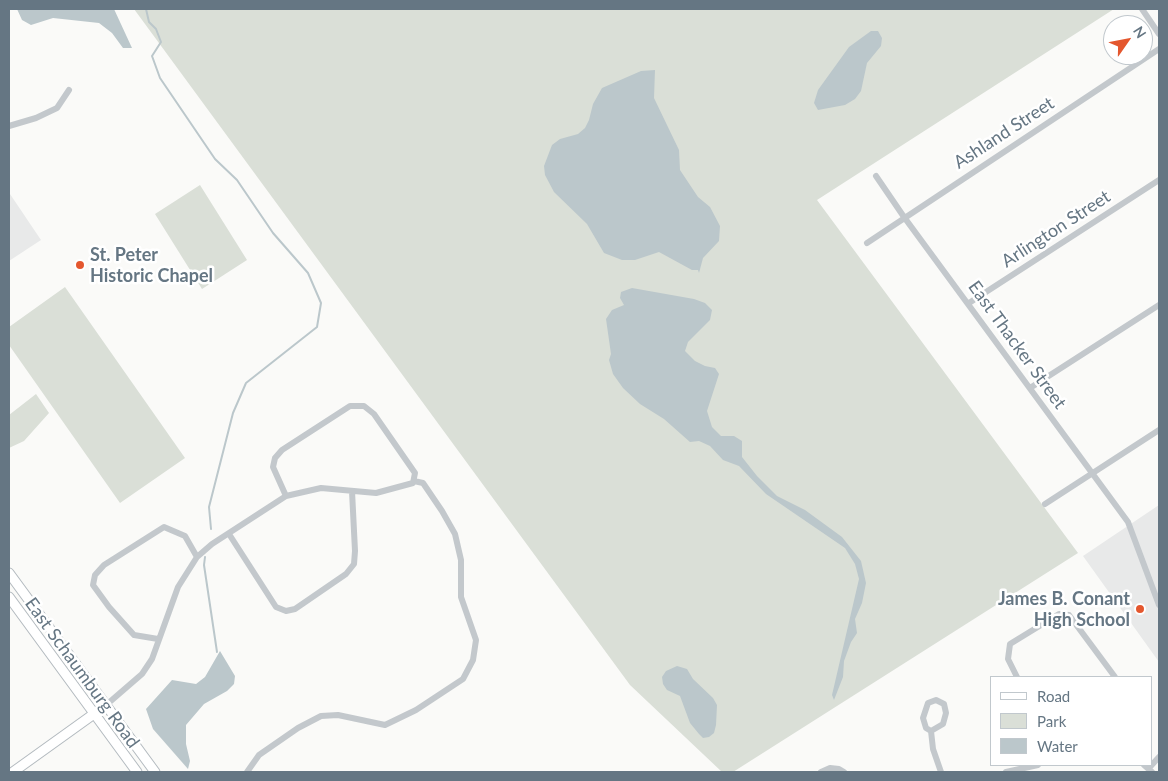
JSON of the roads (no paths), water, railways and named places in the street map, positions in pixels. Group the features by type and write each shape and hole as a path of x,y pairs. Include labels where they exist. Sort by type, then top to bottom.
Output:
{"main road":[{"name":"East Schaumburg Road","path":"9,573 154,772"},
{"name":"East Schaumburg Road","path":"9,596 138,772"},
{"path":"13,772 105,706"}],"street":[{"path":"1142,9 1159,34"},
{"name":"Ashland Street","path":"867,243 1159,49"},
{"path":"9,126 36,118 57,108 70,90"},
{"name":"East Thacker Street","path":"876,176 904,217 1128,522 1159,604"},
{"name":"Arlington Street","path":"969,303 1159,180"},
{"path":"1030,388 1159,305"},
{"path":"286,496 273,467 275,458 282,450 350,406 364,406 374,414 415,472 413,482"},
{"path":"1045,504 1159,430"},
{"path":"105,706 142,674 152,659 178,587 197,558 229,534 286,496 320,488 376,493 413,482 423,483 455,534 461,560 461,597 476,640 473,660 463,679 416,710 385,725 338,715 321,716 298,728 259,755 247,772"},
{"path":"229,534 276,607 286,611 295,609 346,574 354,564 352,492"},
{"path":"158,639 134,635 109,607 93,584 95,575 104,564 164,527 185,536 197,558"},
{"path":"1016,676 1008,659 1010,644 1059,614 1069,615 1114,676"},
{"path":"936,700 944,704 946,713 943,724 931,730 926,728 923,718 928,703 936,700"},
{"path":"931,730 933,749 941,772"},
{"path":"1006,772 1033,766"},
{"path":"820,772 830,768 839,769 844,772"}],"water":[{"path":"17,9 114,9 132,48 123,48 112,33 99,23 53,18 31,25 22,20"},
{"path":"871,31 878,31 882,38 881,46 867,63 861,91 855,99 845,105 818,110 814,103 818,90 849,47"},
{"path":"655,70 654,98 679,150 680,170 698,197 710,207 720,226 719,241 703,258 699,273 698,270 692,270 659,252 635,260 622,260 604,253 587,224 554,192 545,175 544,166 552,145 560,139 578,134 585,128 593,104 602,88 641,71"},
{"path":"632,288 694,299 705,303 712,310 710,320 688,342 685,351 695,361 715,368 719,374 707,411 712,427 721,436 734,436 742,441 742,457 757,476 777,496 805,510 842,537 861,561 866,583 862,603 855,619 857,633 851,642 844,661 843,677 834,700 832,695 859,579 855,564 845,548 766,494 739,466 723,460 710,446 699,441 690,442 664,419 640,404 623,388 613,374 609,360 611,354 606,319 612,310 624,305 620,298 621,292"},
{"path":"220,651 235,676 234,684 227,691 204,704 186,725 186,744 190,761 188,769 153,729 146,709 172,680 196,684 205,677"},
{"path":"677,666 687,669 693,679 713,698 717,705 714,733 709,737 703,738 699,734 690,723 680,696 667,690 663,684 662,677 666,671"}],"waterway":[{"path":"146,9 149,22 156,29 161,42 152,56 160,78 215,159 237,180 273,233 308,273 321,303 317,327 246,383 233,413 209,507 211,529"},
{"path":"205,557 204,565 217,652"}],"place":[{"name":"St. Peter Historic Chapel","path":"80,265"},
{"name":"James B. Conant High School","path":"1140,609"}]}
